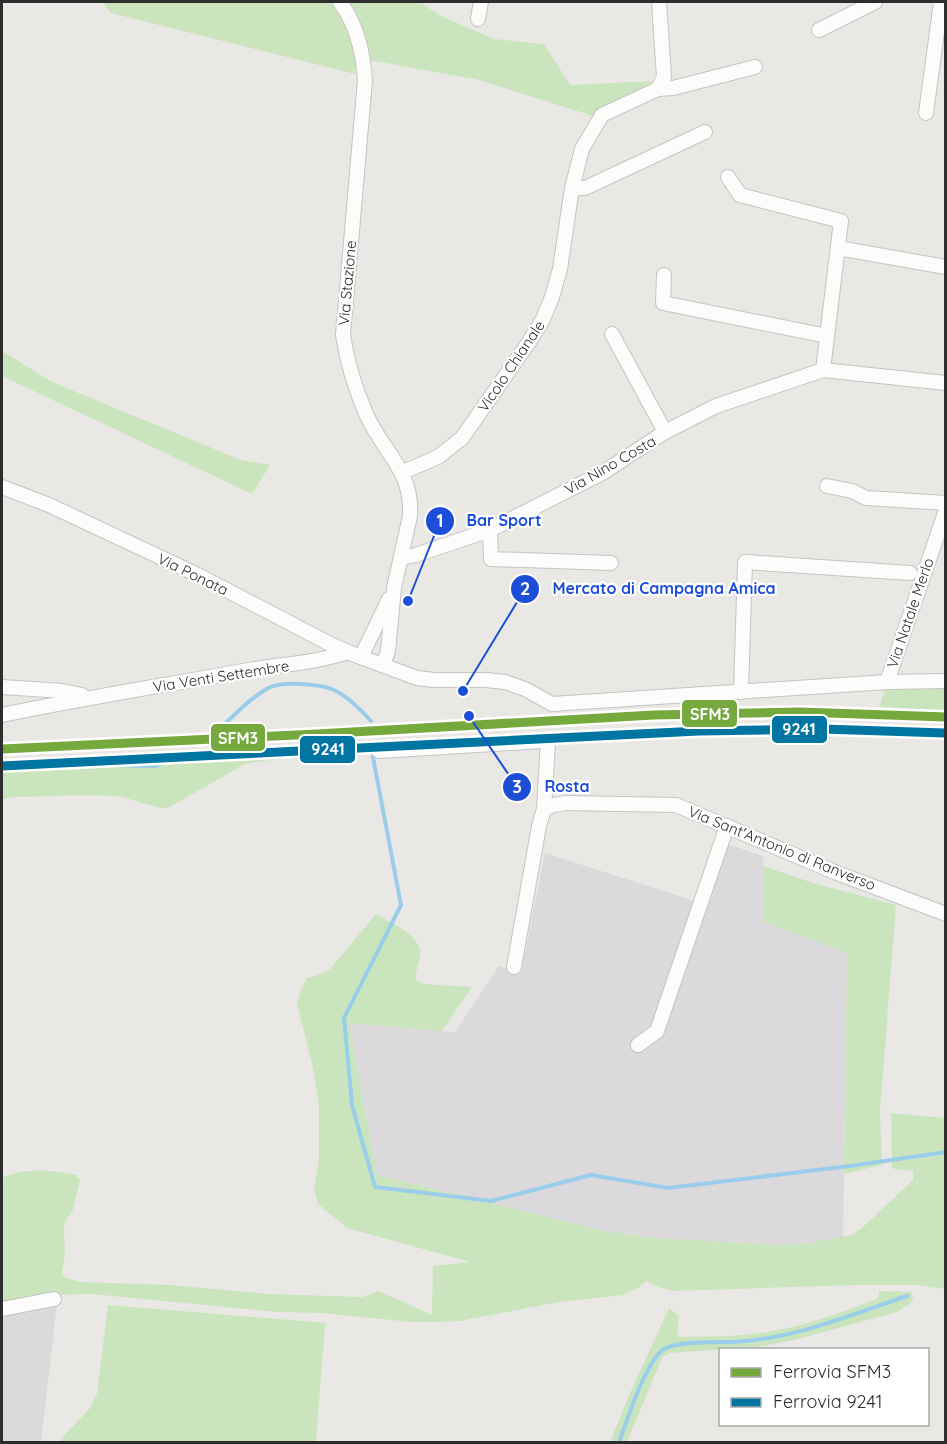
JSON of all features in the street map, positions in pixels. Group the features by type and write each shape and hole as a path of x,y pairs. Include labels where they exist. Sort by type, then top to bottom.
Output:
{"street":[{"name":"Via Stazione","path":"340,2 358,36 365,80 343,335 348,360 366,415 403,472 410,493 411,505 393,588 388,651 383,665"},
{"path":"478,19 481,2"},
{"path":"658,89 664,77 659,2"},
{"path":"819,30 875,2"},
{"path":"926,113 941,2"},
{"name":"Vicolo Chianale","path":"403,472 438,457 462,438 543,320 560,269 572,188 582,149 602,115 658,89 674,88 755,67"},
{"path":"572,188 585,189 705,132"},
{"path":"729,177 740,195 841,221 823,370"},
{"path":"838,248 945,267"},
{"path":"664,275 663,303 827,336"},
{"name":"Via Nino Costa","path":"612,334 665,432"},
{"name":"Via Nino Costa","path":"401,558 490,530 604,472 665,432 716,406 823,370 945,383"},
{"path":"827,486 852,491 866,498 945,503"},
{"name":"Via Ponata","path":"2,487 49,505 198,575 355,655 417,678 506,682 552,704 741,692"},
{"name":"Via Natale Merlo","path":"887,682 945,510"},
{"path":"490,530 491,559 611,563"},
{"path":"910,573 745,562 741,692 887,682 945,681"},
{"name":"Via Stazione","path":"355,655 393,588"},
{"name":"Via Venti Settembre","path":"2,715 255,669 355,655"},
{"name":"Via Venti Settembre","path":"2,687 63,691 93,697"},
{"path":"379,751 548,742 544,809 514,967"},
{"name":"Via Sant'Antonio di Ranverso","path":"544,809 565,803 676,805 837,873 945,914"},
{"path":"638,1045 657,1031 727,826"},
{"path":"2,1310 54,1299"}],"shaded area":[{"path":"727,844 763,856 764,922 847,952 843,1237 783,1245 654,1238 554,1220 377,1175 349,1023 455,1032 499,966 521,973 545,853 707,905"},
{"path":"57,1304 41,1442 2,1441 2,1313"}],"green space":[{"path":"103,2 420,2 441,16 494,39 544,44 570,85 653,81 631,96 593,116 479,80 375,61 356,61 355,74 111,13"},
{"path":"2,351 52,382 241,460 270,465 252,494 2,376"},
{"path":"945,687 945,710 879,707 885,690"},
{"path":"284,748 284,758 245,764 168,808 113,796 76,795 2,799 2,760"},
{"path":"763,866 813,883 896,905 880,1111 882,1165 844,1174 847,953 764,922"},
{"path":"376,914 404,930 416,942 420,949 420,956 416,980 423,984 472,987 442,1031 349,1023 377,1175 605,1231 654,1238 782,1245 809,1243 851,1235 862,1228 913,1180 913,1171 894,1169 892,1166 891,1113 945,1118 945,1289 918,1285 858,1285 673,1291 646,1281 638,1288 623,1295 559,1302 460,1321 432,1322 278,1312 91,1294 49,1295 2,1305 2,1178 20,1172 39,1170 76,1175 80,1180 73,1210 65,1221 65,1255 62,1272 64,1277 81,1282 170,1285 269,1294 362,1297 379,1291 432,1315 433,1266 470,1262 347,1228 318,1204 314,1189 319,1159 319,1106 313,1068 297,1004 307,978 330,969"},
{"path":"879,1291 912,1292 913,1298 911,1303 897,1312 798,1339 758,1347 669,1353 662,1358 627,1442 610,1442 669,1308 679,1316 677,1335 679,1337 737,1335 760,1333 826,1318 879,1298"},
{"path":"108,1305 327,1323 325,1325 316,1442 50,1442 59,1441 90,1408 97,1394"}],"waterway":[{"path":"216,733 254,698 268,688 282,684 332,689 348,699 371,721"},
{"path":"372,752 401,905 344,1018 352,1105 375,1187 491,1201 591,1175 668,1188 946,1152"},
{"path":"2,769 113,765 156,766 184,753"},
{"path":"619,1442 644,1378 650,1366 664,1349 687,1343 754,1340 799,1332 907,1296"}],"rail line":[{"name":"SFM3","path":"2,749 654,715 800,712 946,717"},
{"name":"9241","path":"2,766 699,731 822,729 945,733"}],"place":[{"name":"Bar Sport","path":"408,601"},
{"name":"Mercato di Campagna Amica","path":"463,691"},
{"name":"Rosta","path":"469,716"}]}
